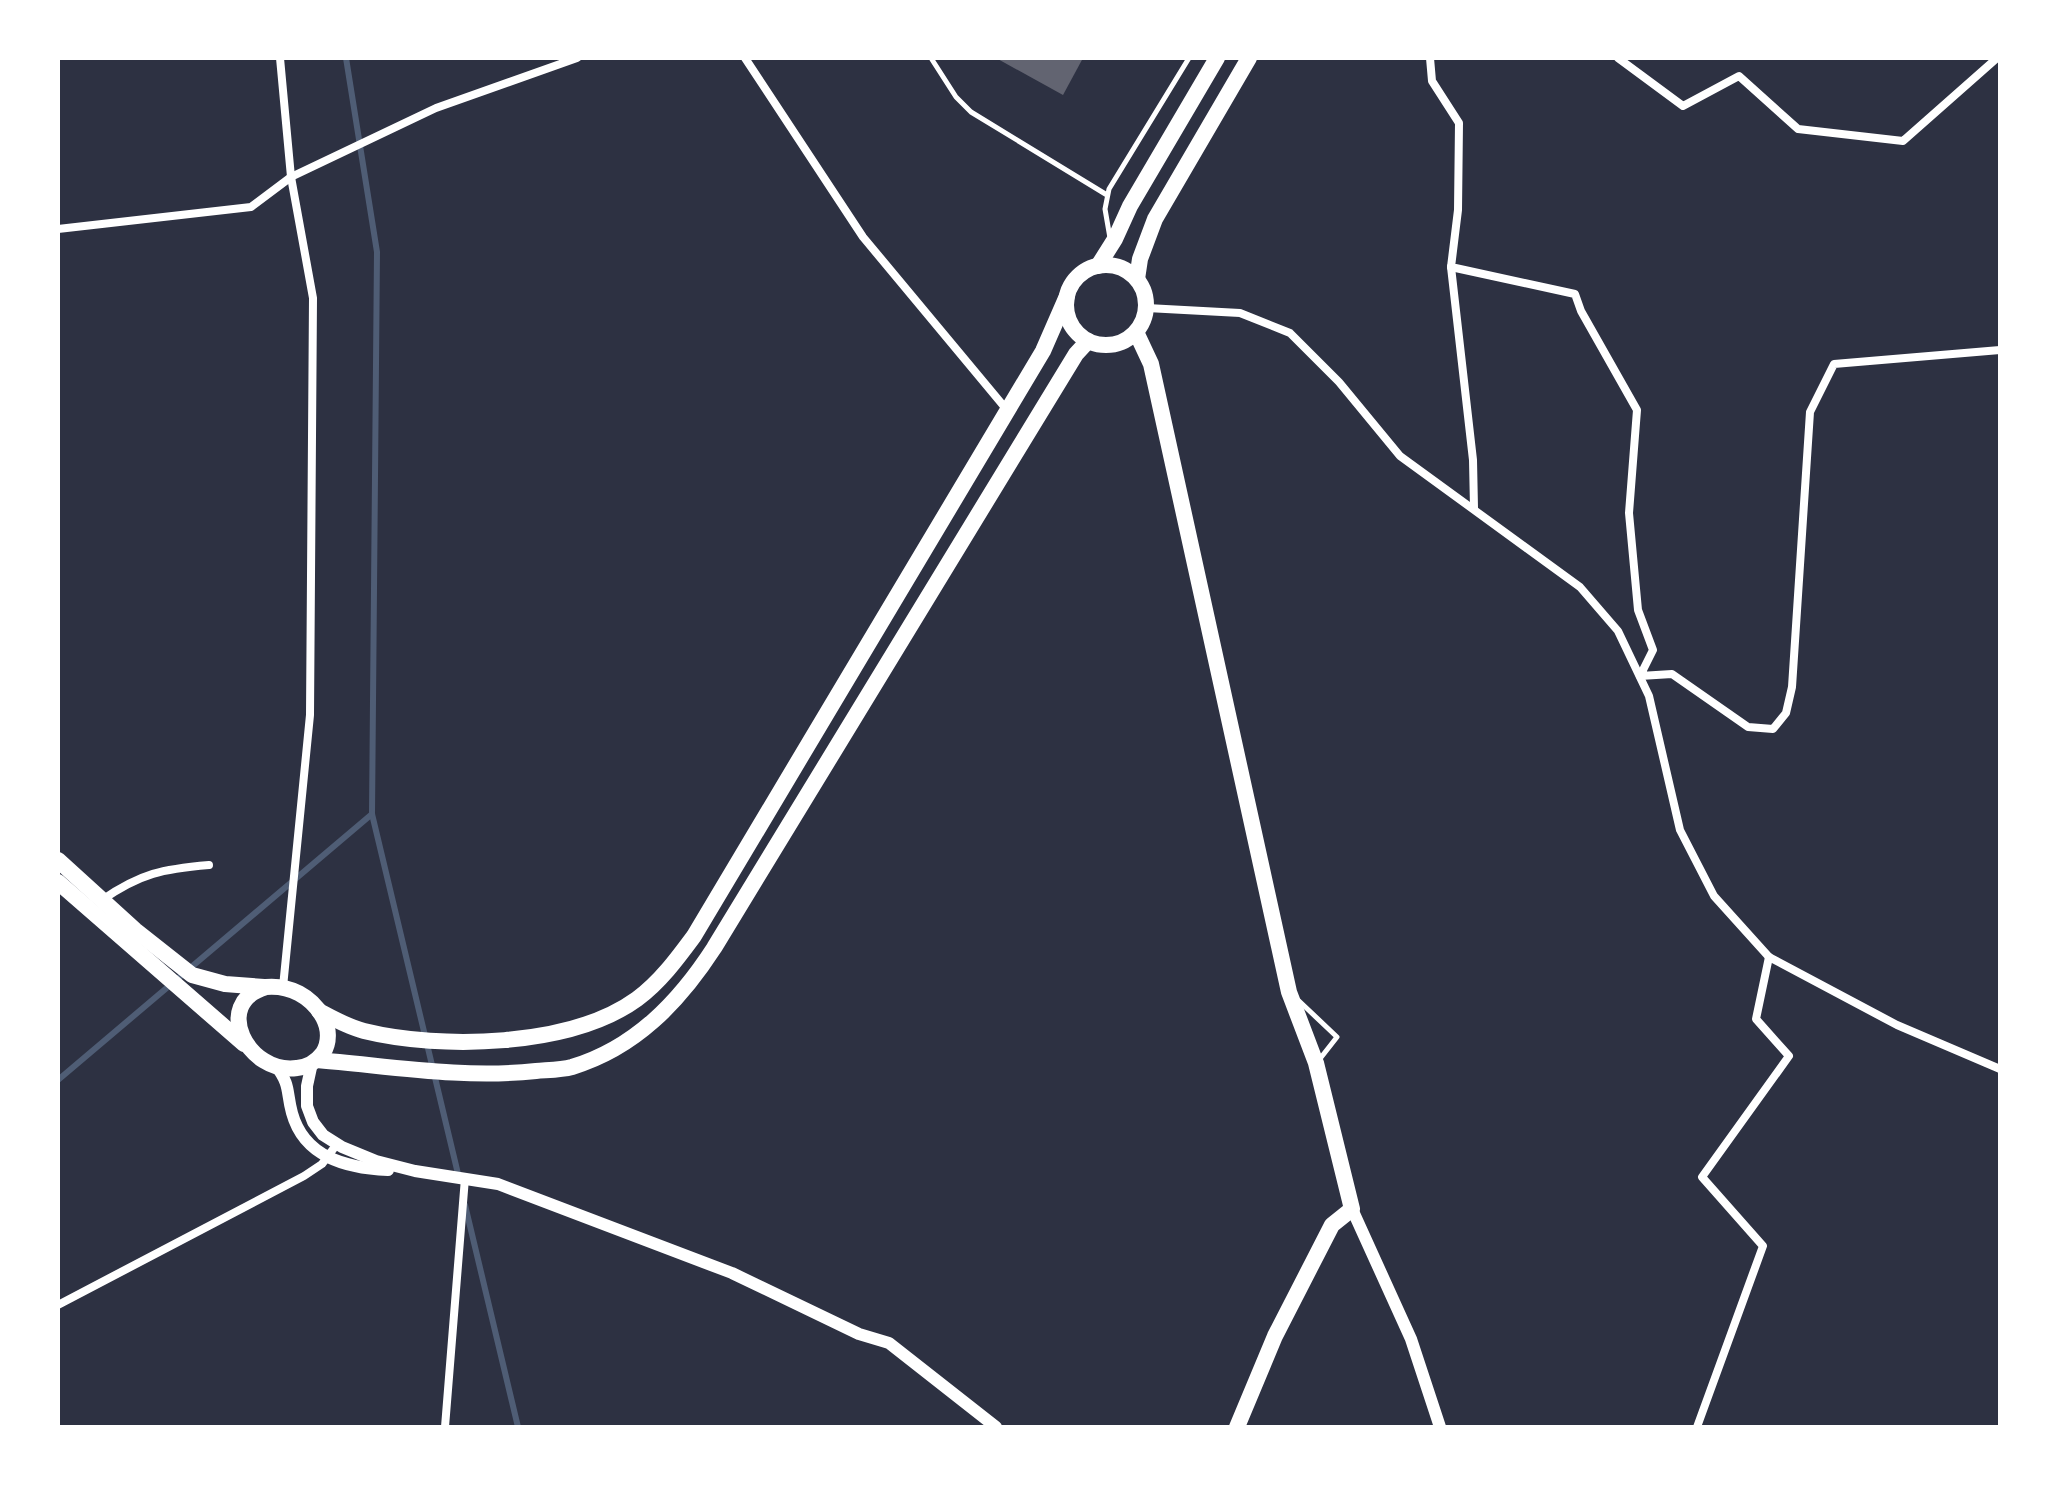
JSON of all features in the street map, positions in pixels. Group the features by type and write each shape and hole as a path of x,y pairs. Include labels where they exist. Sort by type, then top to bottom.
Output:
{"main road":[{"path":"1098,266 1217,58"},
{"path":"1137,279 1140,259 1155,219 1249,58"},
{"path":"319,1011 365,1031 404,1037 454,1040 554,1035 597,1021 637,999 671,967 694,936 1008,411 1043,351 1072,284 1081,273 1098,266 1120,267 1137,279 1146,296 1144,321 1136,332 1114,345 1088,341 1078,334 1070,322 1066,310 1067,296"},
{"path":"1136,332 1151,364 1289,992 1316,1063 1352,1209 1332,1225 1275,1336 1237,1427"},
{"path":"58,882 259,1058 276,1066 296,1068 314,1061 511,1074 570,1068 609,1052 649,1026 676,1001 714,948 1076,354 1088,341"},
{"path":"58,860 135,930 192,975 225,984 274,987 306,997 326,1023 328,1040 314,1061"},
{"path":"250,1050 239,1027 241,1010 247,997 274,987"}],"street":[{"path":"274,987 310,699 313,298 291,177 280,58"},
{"path":"58,229 251,207 291,177 436,108 577,58"},
{"path":"745,58 863,237 1008,411"},
{"path":"1430,58 1432,81 1459,123 1458,210 1451,267 1473,460 1474,508"},
{"path":"1618,58 1683,106 1739,76 1798,129 1903,141 1997,58"},
{"path":"1451,267 1575,294 1581,311 1637,410 1629,513 1638,610 1653,650 1640,676"},
{"path":"1147,308 1240,313 1290,333 1339,382 1400,456 1580,587 1618,631 1649,696 1680,830 1714,896 1769,957 1897,1025 2000,1069"},
{"path":"1640,676 1672,674 1748,727 1773,729 1786,713 1792,687 1810,412 1834,364 2000,350"},
{"path":"102,900 128,882 165,869 209,865"},
{"path":"1697,1427 1763,1246 1702,1177 1789,1056 1756,1019 1769,957"},
{"path":"314,1061 307,1086 307,1106 313,1122 323,1135 376,1161 415,1171"},
{"path":"276,1066 289,1088 290,1109 301,1136 310,1147 328,1157 356,1166 415,1171 498,1184 732,1273 859,1334 889,1343 996,1427"},
{"path":"58,1305 304,1176 328,1157 337,1144"},
{"path":"445,1427 465,1178"},
{"path":"1352,1209 1411,1339 1440,1427"}],"lane":[{"path":"931,58 956,97 971,112 1107,195"},
{"path":"1111,246 1105,209 1107,195 1189,58"},
{"path":"1289,992 1337,1037 1316,1063"}],"building":[{"path":"996,58 1083,58 1063,95"}],"waterway":[{"path":"346,58 377,252 372,814 459,1178"},
{"path":"58,1080 372,814"},
{"path":"465,1205 518,1427"}]}
